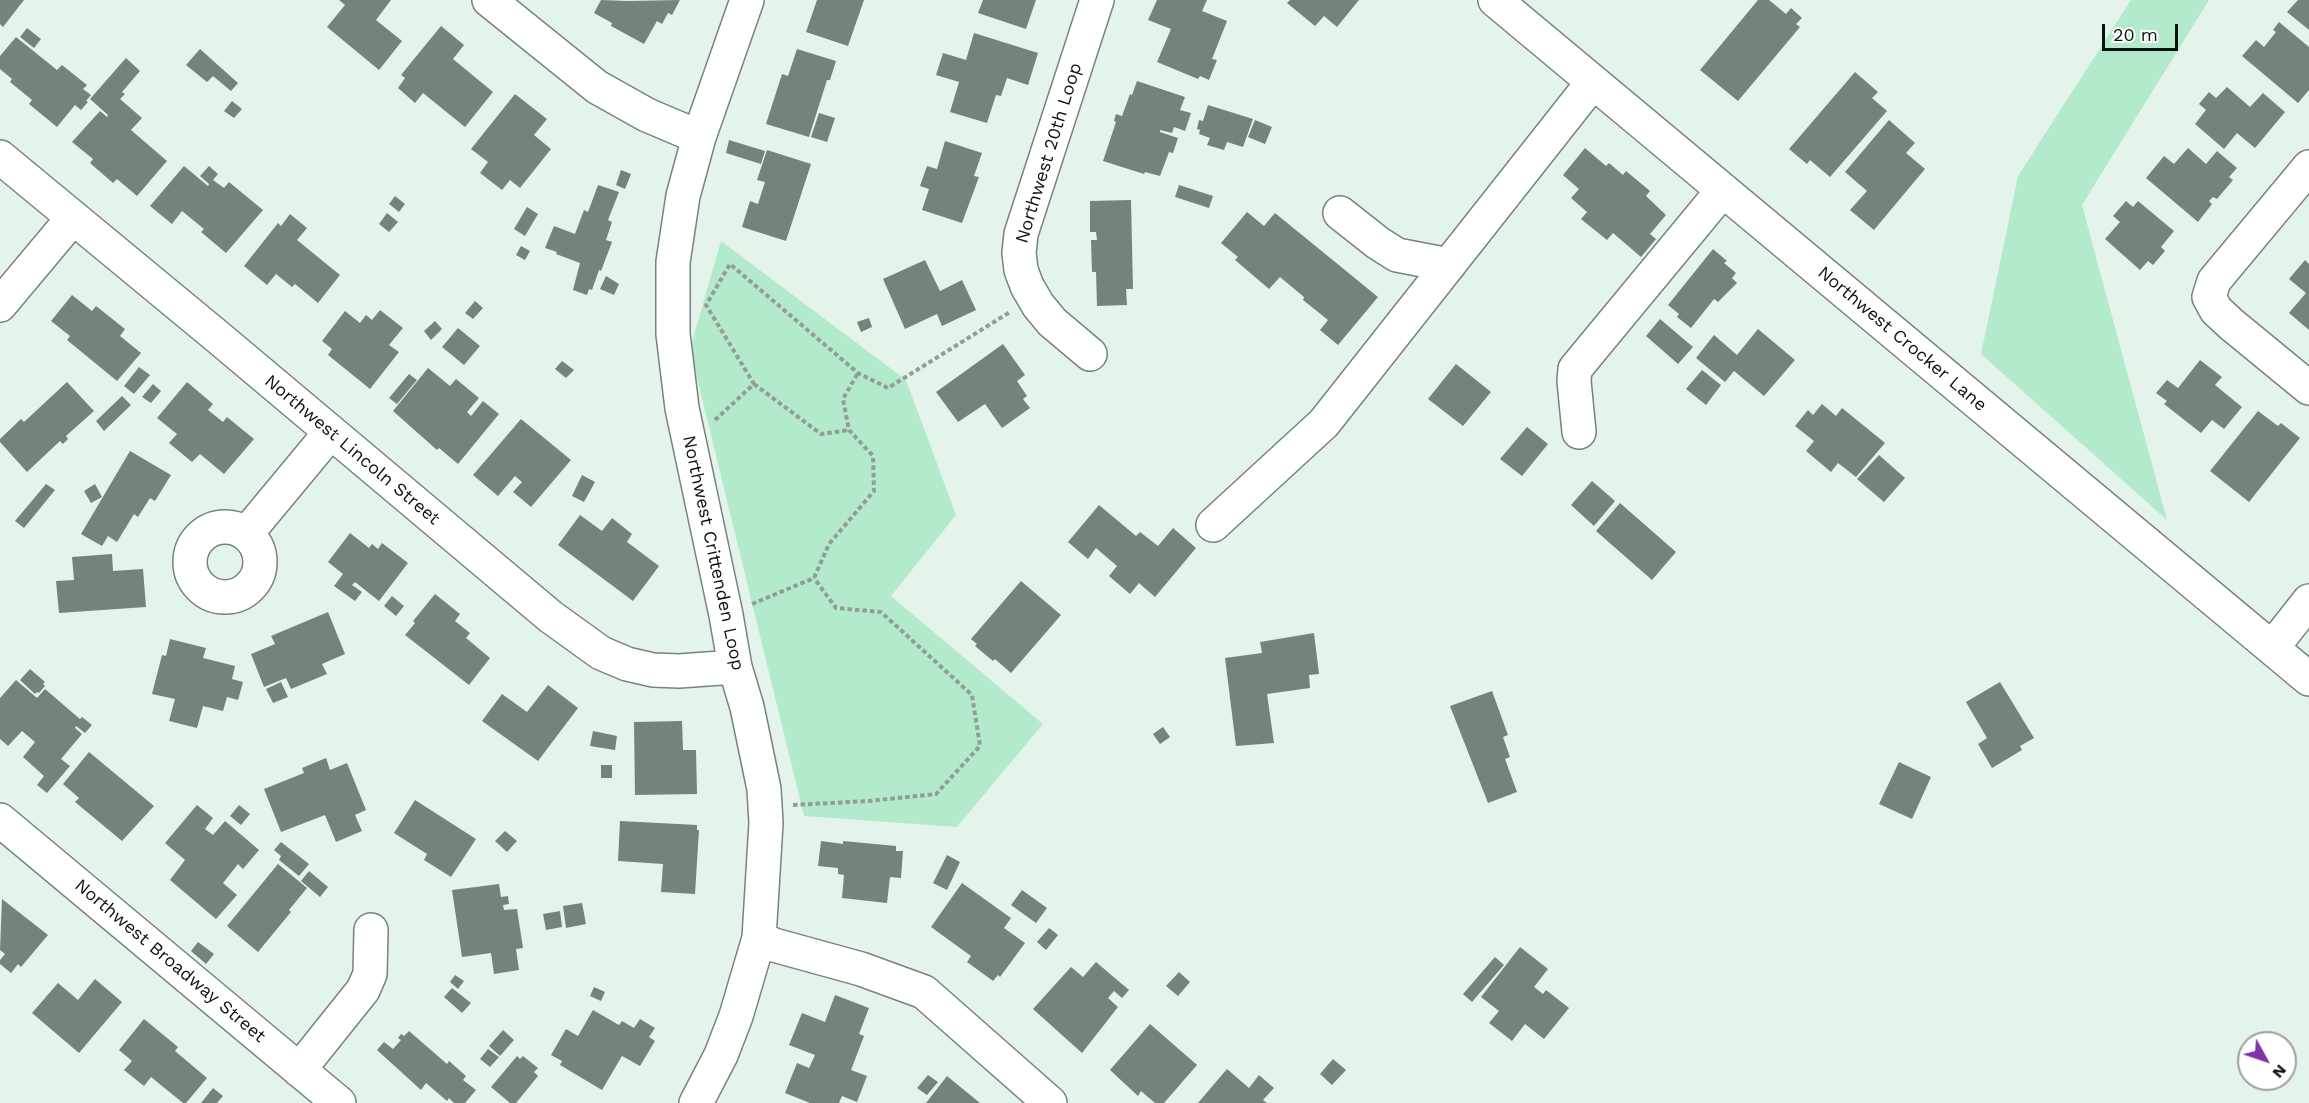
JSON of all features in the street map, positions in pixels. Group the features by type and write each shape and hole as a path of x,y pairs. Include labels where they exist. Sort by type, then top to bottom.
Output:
{"street":[{"path":"489,0 597,87 647,115 699,137"},
{"name":"Northwest Crittenden Loop","path":"696,1103 721,1055 736,1016 759,938 765,858 765,807 764,789 749,718 735,667 676,372 672,297 673,262 683,196 699,137 747,0"},
{"name":"Northwest 20th Loop","path":"1090,354 1052,322 1034,298 1021,270 1019,253 1021,234 1097,0"},
{"name":"Northwest Crocker Lane","path":"1495,0 2309,679"},
{"path":"1214,525 1324,423 1593,82"},
{"name":"Northwest Lincoln Street","path":"0,157 551,617 602,653 627,664 653,670 679,671 735,667"},
{"path":"2309,167 2214,281 2209,297 2216,310 2231,324 2309,388"},
{"path":"1579,432 1575,369 1723,190"},
{"path":"1340,213 1397,255 1449,265"},
{"path":"0,306 72,219"},
{"path":"247,533 330,433"},
{"path":"2272,648 2309,601"},
{"name":"Northwest Broadway Street","path":"0,820 339,1103"},
{"path":"299,1070 363,990 370,974 371,930"},
{"path":"759,938 774,945 861,969 924,993 1050,1103"}],"path":[{"path":"849,430 821,434 754,384 706,305 730,264 858,374 888,388 1034,298"},
{"path":"726,615 814,578 829,544 874,491 873,456 849,430 843,399 858,374"},
{"path":"688,433 708,427 754,384"},
{"path":"765,807 869,801 936,794 980,746 972,695 881,612 836,608 814,578"}],"green space":[{"path":"2131,0 2209,0 2082,205 2167,520 1981,354 2018,176"},
{"path":"721,241 906,380 956,515 891,596 1043,724 957,827 804,816 690,349"}],"building":[{"path":"0,0 24,0 3,27 0,24"},
{"path":"339,0 391,0 376,20 402,41 379,70 327,27 345,5"},
{"path":"601,0 680,0 672,15 668,13 662,24 657,21 644,44 611,26 612,23 594,13"},
{"path":"817,0 864,0 848,46 806,32"},
{"path":"983,0 1036,0 1026,29 978,13"},
{"path":"1157,0 1207,0 1202,11 1227,21 1212,59 1217,60 1209,80 1200,76 1198,79 1157,62 1171,29 1148,20"},
{"path":"1290,0 1359,0 1337,27 1324,16 1315,26 1287,3"},
{"path":"1758,0 1769,0 1786,14 1791,8 1802,18 1796,24 1800,27 1738,101 1700,70"},
{"path":"2298,0 2309,0 2309,30 2287,12"},
{"path":"2279,22 2309,47 2309,90 2298,103 2242,56 2256,40 2264,47 2276,32 2273,30"},
{"path":"441,26 464,45 453,59 493,92 465,127 423,93 415,103 398,88 405,78 401,75"},
{"path":"27,28 41,39 34,48 20,37"},
{"path":"974,33 1038,53 1028,85 1007,78 1001,96 996,95 987,123 950,112 959,82 936,75 943,53 966,60"},
{"path":"16,37 57,70 62,65 87,85 83,89 91,95 86,101 88,102 81,110 75,105 57,127 29,104 32,100 10,82 12,79 0,69 0,56"},
{"path":"200,49 238,83 231,91 213,76 207,82 186,65"},
{"path":"797,49 836,61 830,80 827,80 809,137 766,124 782,74 788,76"},
{"path":"126,58 140,71 122,92 125,94 120,99 142,118 131,130 167,161 137,196 117,179 113,183 90,163 93,159 72,142 100,111 107,117 108,115 90,99"},
{"path":"1855,72 1878,92 1872,98 1887,111 1830,177 1810,160 1807,164 1789,149"},
{"path":"1137,81 1185,97 1180,110 1191,113 1185,131 1174,127 1172,133 1160,130 1160,132 1178,138 1173,153 1169,152 1160,176 1145,172 1144,174 1103,161 1116,122 1114,121 1116,114 1122,116"},
{"path":"2227,87 2250,107 2263,93 2285,112 2255,148 2237,133 2224,149 2195,124 2206,110 2199,104 2209,92 2216,98"},
{"path":"515,94 547,119 534,135 551,149 520,188 510,180 502,190 480,173 488,162 471,149"},
{"path":"232,101 242,109 234,118 224,111"},
{"path":"1208,105 1253,119 1243,147 1227,142 1224,150 1207,145 1210,138 1199,134 1200,130 1197,129 1199,120 1203,121"},
{"path":"819,113 835,118 827,142 811,137"},
{"path":"1255,120 1272,127 1265,144 1248,137"},
{"path":"1889,120 1915,143 1906,153 1925,169 1874,230 1850,210 1867,191 1845,172"},
{"path":"729,140 765,151 761,164 726,153"},
{"path":"945,141 982,153 974,176 979,177 962,223 922,210 929,189 920,186 927,166 937,169"},
{"path":"1585,148 1606,166 1609,163 1623,175 1626,171 1650,191 1646,196 1666,215 1650,234 1656,239 1641,257 1613,233 1607,240 1581,219 1587,212 1571,198 1579,189 1563,175"},
{"path":"2188,148 2206,164 2217,151 2237,168 2229,177 2233,180 2217,199 2213,197 2209,201 2212,204 2198,222 2146,178 2164,156 2174,164"},
{"path":"767,150 811,164 786,241 742,227 750,201 758,204 765,182 757,180"},
{"path":"184,166 208,186 209,184 200,176 209,166 218,174 213,180 224,188 229,182 263,210 226,253 201,232 204,229 182,211 172,224 150,206"},
{"path":"621,170 631,174 625,189 616,185"},
{"path":"598,185 619,192 608,220 612,222 606,240 612,242 601,271 599,270 592,290 589,289 587,295 573,290 580,263 545,248 554,226 575,234 584,210 588,212"},
{"path":"1179,185 1213,196 1209,208 1175,197"},
{"path":"395,196 405,204 399,212 389,204"},
{"path":"1131,200 1133,289 1126,289 1127,305 1097,306 1096,272 1092,272 1091,240 1097,240 1096,232 1090,232 1090,201"},
{"path":"2126,201 2133,207 2138,201 2174,231 2161,247 2165,251 2153,265 2148,261 2140,270 2105,239 2120,222 2113,216"},
{"path":"527,207 538,214 525,236 514,229"},
{"path":"1247,212 1264,226 1275,213 1378,297 1338,345 1320,330 1328,320 1303,300 1304,297 1280,277 1269,289 1235,260 1238,257 1221,243"},
{"path":"387,213 398,222 389,232 379,224"},
{"path":"290,214 307,228 297,240 340,275 318,303 295,284 292,287 276,274 267,285 244,266 278,223 281,226"},
{"path":"521,246 530,251 525,260 516,255"},
{"path":"1713,249 1727,261 1724,263 1736,273 1732,278 1737,283 1718,302 1714,299 1691,328 1677,317 1679,314 1668,305"},
{"path":"925,260 940,291 962,280 976,310 942,326 937,314 905,329 883,279"},
{"path":"2305,260 2309,264 2309,330 2289,313 2306,293 2289,279"},
{"path":"606,276 619,284 614,295 600,289"},
{"path":"72,295 92,311 96,306 125,329 120,336 141,353 117,381 67,340 70,336 51,321"},
{"path":"475,301 483,308 473,319 465,313"},
{"path":"380,310 403,328 389,345 399,352 370,389 328,355 332,349 322,341 345,311 360,323 366,315 372,320"},
{"path":"869,318 872,327 861,332 857,322"},
{"path":"1660,319 1693,347 1678,364 1646,336"},
{"path":"435,321 442,329 431,340 424,331"},
{"path":"458,328 480,346 464,365 442,347"},
{"path":"1758,329 1795,360 1764,396 1734,371 1725,382 1696,358 1714,335 1737,355"},
{"path":"1003,344 1025,375 1017,381 1027,396 1023,399 1030,408 1002,428 985,404 958,422 936,392"},
{"path":"2200,360 2222,377 2215,385 2242,407 2224,429 2212,420 2201,433 2164,404 2167,401 2156,393 2167,380 2178,388"},
{"path":"562,361 574,370 566,378 555,369"},
{"path":"1456,364 1491,392 1463,426 1428,399"},
{"path":"139,367 150,375 134,394 124,386"},
{"path":"428,368 450,386 456,379 479,398 467,412 471,416 483,401 499,414 458,464 439,448 437,450 393,411"},
{"path":"1702,370 1721,385 1706,405 1686,389"},
{"path":"409,374 417,380 397,404 389,398"},
{"path":"67,382 94,411 66,436 68,439 63,444 60,441 27,472 0,442 0,439 21,419 24,422"},
{"path":"187,382 213,404 208,410 223,422 227,417 254,439 224,474 200,454 192,462 169,443 177,434 157,418"},
{"path":"153,384 161,391 151,403 142,397"},
{"path":"122,396 131,405 104,431 96,421"},
{"path":"1822,404 1836,416 1842,408 1885,443 1856,477 1838,463 1831,472 1806,451 1814,441 1795,426 1808,410 1813,415"},
{"path":"2258,411 2278,426 2281,423 2300,438 2249,502 2210,471"},
{"path":"521,419 571,460 531,507 513,492 522,482 515,476 498,496 473,475"},
{"path":"1527,427 1548,444 1522,476 1500,459"},
{"path":"130,451 171,475 155,501 150,498 138,517 134,514 117,542 108,536 102,546 81,534"},
{"path":"1879,455 1905,478 1884,502 1857,479"},
{"path":"582,475 595,482 584,502 572,496"},
{"path":"1592,481 1615,501 1594,526 1571,505"},
{"path":"46,484 55,490 24,528 15,521"},
{"path":"95,484 102,497 91,503 84,491"},
{"path":"1620,503 1676,552 1652,580 1596,531"},
{"path":"1099,505 1136,536 1140,532 1158,546 1173,528 1196,548 1155,597 1139,583 1130,594 1109,576 1117,566 1096,548 1088,559 1068,542"},
{"path":"580,515 602,531 612,518 632,534 627,542 659,566 633,601 558,545"},
{"path":"350,533 369,548 372,544 378,549 382,543 408,563 379,601 355,582 352,585 362,592 355,601 334,586 343,574 328,562"},
{"path":"112,554 113,571 143,569 146,607 59,613 56,581 74,580 72,557"},
{"path":"1021,581 1061,615 1011,673 975,646 977,644 971,639"},
{"path":"435,594 460,614 455,621 470,633 466,638 490,658 469,685 405,635 415,623 413,621"},
{"path":"392,596 404,606 396,616 384,606"},
{"path":"328,612 345,654 322,664 327,674 291,689 286,678 264,687 251,654 275,644 271,636"},
{"path":"1314,633 1319,674 1309,675 1310,688 1267,694 1274,743 1236,746 1225,658 1262,653 1260,642"},
{"path":"170,639 206,648 203,658 235,666 232,679 243,682 238,700 227,697 223,711 203,706 197,728 169,721 175,699 152,694 162,655 166,656"},
{"path":"30,669 45,682 43,684 45,686 39,693 35,694 20,680"},
{"path":"16,680 37,698 45,689 80,719 82,717 92,725 85,733 76,726 75,728 82,734 61,759 70,766 47,793 37,785 44,776 23,757 35,742 22,731 8,746 0,739 0,698"},
{"path":"281,682 288,697 273,703 266,689"},
{"path":"2000,682 2034,738 2020,746 2022,750 1992,768 1978,744 1987,738 1966,702"},
{"path":"548,685 578,708 538,761 482,721 502,694 527,712"},
{"path":"1492,691 1508,735 1503,737 1510,757 1505,759 1517,792 1488,803 1450,706"},
{"path":"682,721 683,750 696,750 697,794 635,795 634,722"},
{"path":"1163,727 1170,737 1160,744 1153,734"},
{"path":"593,731 617,736 615,750 590,746"},
{"path":"89,752 154,806 122,841 75,802 79,798 63,784"},
{"path":"326,758 330,770 347,763 366,810 355,815 362,831 336,842 325,815 281,832 264,789 304,773 302,768"},
{"path":"1899,762 1931,777 1912,819 1879,804"},
{"path":"601,765 612,765 612,778 601,778"},
{"path":"415,800 476,839 451,877 424,860 427,854 394,833"},
{"path":"197,805 213,818 205,829 213,835 225,821 259,850 243,869 238,864 223,883 237,895 216,919 170,880 185,860 165,843"},
{"path":"239,805 250,814 241,825 230,816"},
{"path":"620,821 697,825 697,830 699,830 695,894 661,892 663,864 618,861"},
{"path":"505,831 517,841 507,852 495,841"},
{"path":"821,841 896,846 896,851 903,851 901,878 890,877 887,903 842,898 844,875 838,874 838,868 818,866"},
{"path":"281,842 309,864 299,876 279,860 281,856 274,850"},
{"path":"947,855 960,862 947,890 933,883"},
{"path":"278,864 307,888 289,910 291,912 258,952 227,926"},
{"path":"309,871 328,887 320,897 301,881"},
{"path":"962,883 1011,918 1004,928 1025,943 1000,977 998,975 993,981 967,962 971,956 931,927"},
{"path":"499,884 501,897 508,896 509,904 503,905 504,910 517,909 523,948 516,949 519,970 494,974 491,953 462,957 452,890"},
{"path":"1022,890 1047,908 1036,923 1011,905"},
{"path":"2,899 48,935 21,967 18,964 11,973 0,964 5,954 0,950"},
{"path":"582,903 586,924 566,928 563,906"},
{"path":"560,911 562,927 546,930 543,914"},
{"path":"1049,928 1058,935 1046,950 1037,942"},
{"path":"198,942 214,954 206,964 191,951"},
{"path":"1520,947 1548,969 1534,987 1543,994 1546,990 1569,1008 1544,1039 1525,1024 1512,1041 1489,1023 1499,1011 1481,997"},
{"path":"1495,957 1504,965 1472,1002 1463,994"},
{"path":"1096,962 1129,990 1122,998 1114,991 1108,998 1118,1007 1082,1053 1033,1009 1071,967 1083,977"},
{"path":"1179,972 1190,982 1178,996 1166,986"},
{"path":"455,975 464,981 458,989 450,982"},
{"path":"95,979 122,1002 79,1053 32,1013 58,983 78,1000"},
{"path":"594,987 605,992 601,1001 590,996"},
{"path":"452,988 471,1003 462,1013 444,997"},
{"path":"835,995 869,1008 859,1034 864,1036 851,1070 867,1076 857,1102 842,1096 839,1103 810,1103 785,1093 797,1063 809,1068 815,1055 789,1045 802,1013 825,1022"},
{"path":"593,1010 619,1025 622,1021 634,1028 640,1019 655,1028 649,1037 655,1041 640,1066 622,1056 602,1090 560,1065 562,1061 551,1055 566,1029 578,1036"},
{"path":"144,1019 178,1047 175,1051 207,1078 186,1103 151,1077 144,1086 124,1070 132,1061 119,1050"},
{"path":"1150,1024 1197,1065 1164,1103 1155,1103 1141,1091 1138,1096 1110,1070"},
{"path":"503,1030 514,1040 500,1056 489,1046"},
{"path":"409,1031 447,1064 449,1061 466,1076 463,1080 476,1090 465,1103 454,1103 449,1098 447,1101 426,1083 421,1090 377,1050 384,1042 393,1049 401,1040 398,1038 401,1034 404,1036"},
{"path":"488,1049 499,1057 490,1067 480,1059"},
{"path":"517,1056 520,1059 523,1056 538,1068 534,1072 538,1076 516,1103 510,1103 491,1087"},
{"path":"1333,1059 1346,1070 1332,1085 1320,1074"},
{"path":"1227,1069 1249,1088 1259,1075 1274,1088 1263,1100 1267,1103 1198,1103"},
{"path":"928,1075 938,1082 927,1095 917,1088"},
{"path":"947,1076 980,1103 926,1103"},
{"path":"213,1088 223,1096 217,1103 201,1103"}]}
